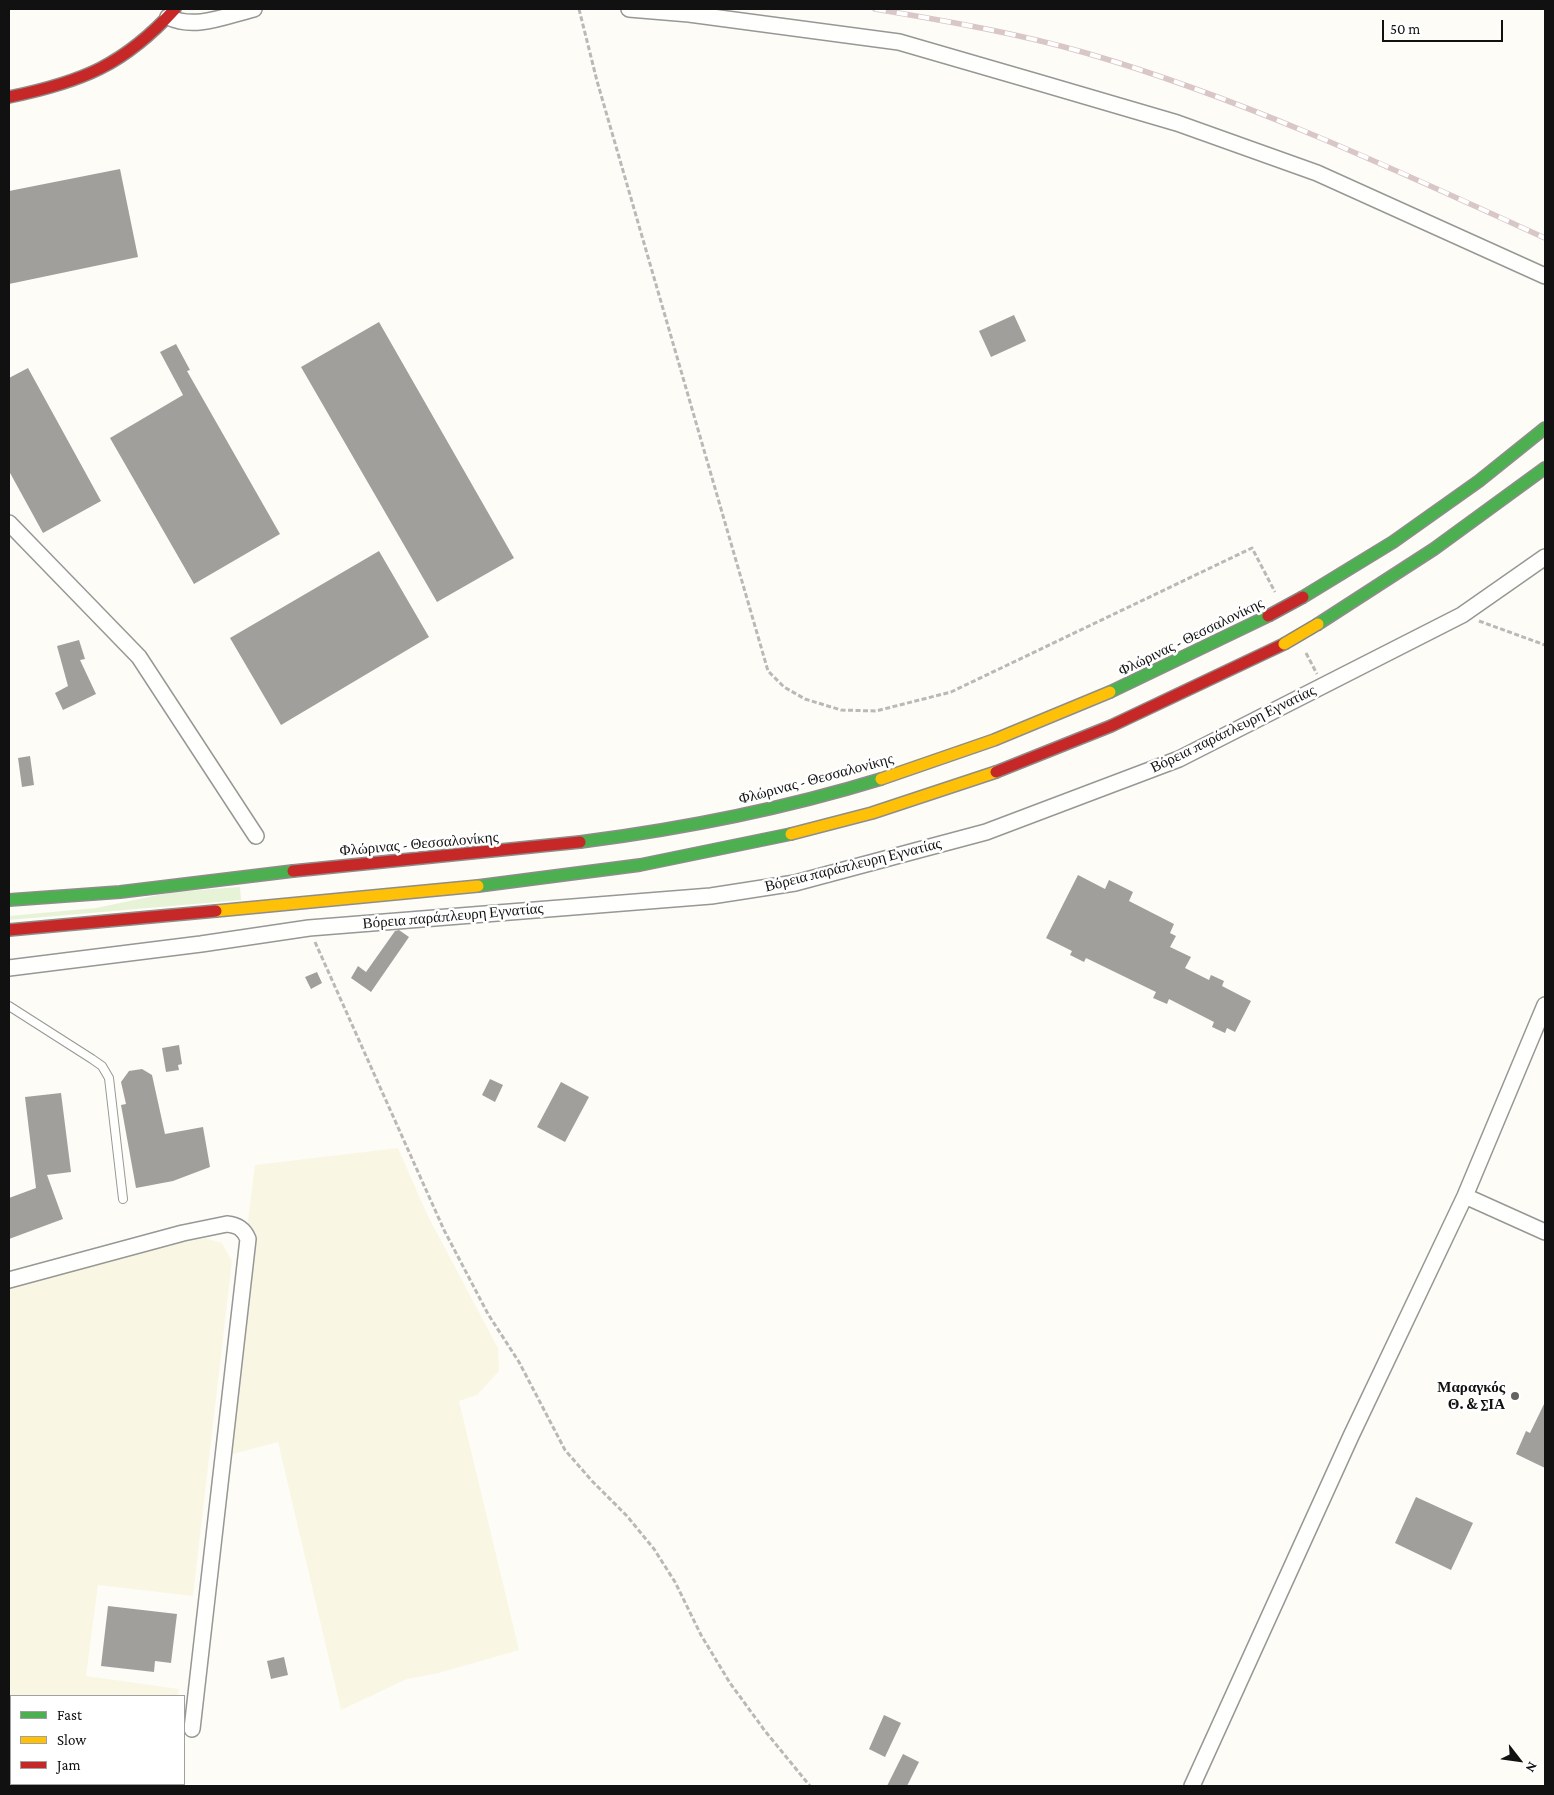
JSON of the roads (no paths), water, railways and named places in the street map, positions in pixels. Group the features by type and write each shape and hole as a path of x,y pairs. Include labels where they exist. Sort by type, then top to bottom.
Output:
{"main road":[{"path":"9,97 51,88 101,70 133,52 171,13"},
{"name":"Φλώρινας - Θεσσαλονίκης","path":"9,900 117,892 278,872 511,851 610,839 708,822 806,799 902,773 996,741 1134,683 1268,616 1393,542 1479,481 1545,428"},
{"path":"9,930 512,882 613,869 713,852 812,829 883,809 1006,769 1134,717 1193,690 1284,644 1412,565 1503,501 1545,468"}],"street":[{"path":"171,13 180,23 194,24 254,9"},
{"path":"629,9 689,14 899,42 1037,82 1177,123 1317,173 1545,276"},
{"path":"9,523 139,657 256,836"},
{"name":"Βόρεια παράπλευρη Εγνατίας","path":"9,968 309,928 712,896 795,883 986,832 1179,759 1462,615 1545,557"},
{"path":"1192,1786 1351,1436 1465,1196 1545,1005"},
{"path":"1465,1196 1545,1232"},
{"path":"9,1280 183,1233 227,1224 234,1225 244,1231 248,1239 192,1729"}],"lane":[{"path":"9,1006 102,1066 109,1078 123,1199"}],"railway":[{"path":"875,9 1008,33 1086,53 1145,71 1319,137 1545,238"}],"place":[{"name":"Μαραγκός Θ. & ΣΙΑ","path":"1515,1396"}]}
